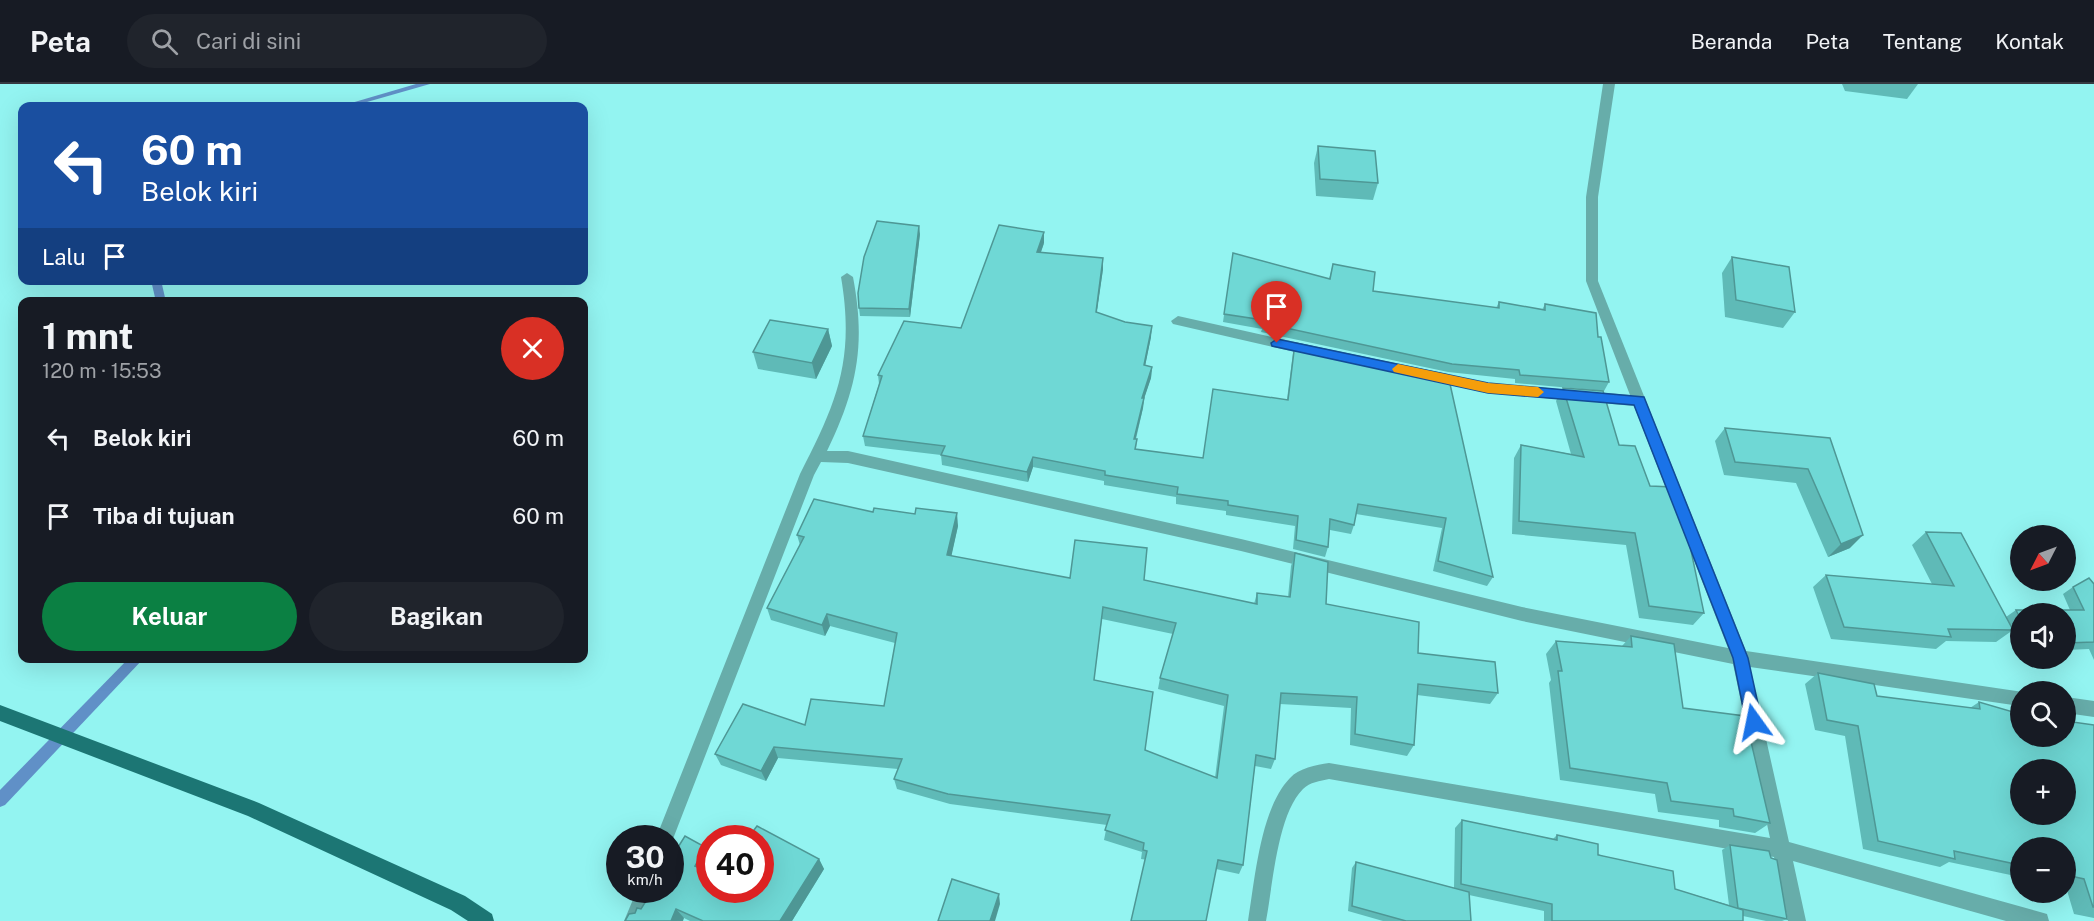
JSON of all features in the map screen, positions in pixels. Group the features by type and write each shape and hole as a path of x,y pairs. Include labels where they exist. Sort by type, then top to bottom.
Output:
{"main road":[{"path":"0,713 253,809 458,903 485,921"}],"street":[{"path":"1609,84 1592,197 1592,281 1740,658 1797,921"},
{"path":"670,825 807,474 818,456 849,375 855,330 847,277"},
{"path":"1178,321 1330,355"},
{"path":"1420,374 1488,388 1639,401"},
{"path":"818,456 848,457 1241,545 1522,615 1740,658 2010,698"},
{"path":"2076,706 2094,709"},
{"path":"1257,921 1279,812 1295,784 1310,774 1329,771 1782,849 2040,921"},
{"path":"633,921 641,903"}],"building":[{"path":"1318,146 1375,151 1378,183 1320,179"},
{"path":"877,221 919,226 909,309 859,308 858,293 864,257"},
{"path":"999,225 1044,232 1037,252 1103,258 1096,312 1125,322 1152,326 1144,365 1152,367 1142,398 1144,398 1134,439 1137,439 1135,449 1203,458 1213,389 1288,400 1295,343 1448,375 1493,577 1438,561 1446,518 1358,504 1354,525 1330,519 1328,547 1296,540 1298,516 1228,505 1228,501 1177,494 1178,487 1105,475 1105,471 1033,457 1027,472 941,455 945,446 863,436 882,376 878,375 904,321 961,328"},
{"path":"1233,253 1330,279 1333,264 1375,272 1373,291 1499,308 1499,302 1545,310 1545,304 1596,313 1598,337 1601,337 1609,382 1520,375 1519,370 1452,364 1263,323 1263,320 1224,314"},
{"path":"1732,257 1789,267 1795,312 1736,300"},
{"path":"770,320 828,329 812,363 753,352"},
{"path":"1563,388 1603,391 1619,445 1635,446 1650,486 1673,487 1683,512 1704,613 1649,606 1635,533 1519,521 1521,445 1584,457"},
{"path":"1725,428 1830,438 1863,535 1841,544 1808,469 1735,462"},
{"path":"814,499 873,512 874,508 915,514 916,508 957,513 947,555 1070,578 1075,540 1147,548 1144,580 1257,604 1257,593 1290,597 1295,553 1328,562 1326,604 1419,622 1418,653 1495,662 1498,693 1418,684 1414,745 1355,734 1357,697 1281,693 1275,759 1256,755 1243,865 1218,860 1206,921 1131,921 1147,851 1143,850 1144,843 1105,830 1110,815 948,794 894,779 902,759 774,747 761,771 715,754 743,704 805,725 811,699 884,706 897,633 827,614 822,625 767,608 804,537 797,535","holes":["1103,607 1176,623 1160,678 1228,695 1217,778 1145,750 1153,692 1094,680"]},
{"path":"1926,532 1961,533 2010,624 2010,630 1948,629 1951,637 1844,627 1826,575 1954,586"},
{"path":"2089,578 2094,584 2094,642 2076,643 2076,610 2084,610 2075,591 2076,585"},
{"path":"1631,636 1674,644 1683,708 1745,716 1770,823 1734,816 1733,809 1671,801 1667,783 1570,768 1558,671 1562,671 1556,641 1632,647"},
{"path":"1818,673 1874,684 1877,696 1980,709 1979,702 2010,711 2010,747 2076,747 2076,722 2094,725 2094,907 2084,879 2076,877 2076,837 2010,837 2010,863 1954,851 1955,859 1878,841 1858,726 1827,720"},
{"path":"1462,820 1557,840 1557,835 1598,844 1598,855 1673,871 1675,889 1743,910 1743,921 1552,921 1552,904 1461,884"},
{"path":"774,835 819,859 780,921 703,921 676,909 671,921 625,921 629,914 635,913 637,908 641,909 645,903 684,903 685,836 696,842 696,903 774,903"},
{"path":"1730,845 1769,851 1771,858 1777,860 1787,919 1738,908"},
{"path":"1356,862 1469,892 1471,921 1406,921 1352,906"},
{"path":"952,879 999,894 990,921 938,921"}],"waterway":[{"path":"360,102 426,84"},
{"path":"157,285 160,297"},
{"path":"0,800 133,663"}],"slow traffic":[{"path":"1398,369 1488,388 1538,392"}],"route":[{"path":"1277,343 1488,388 1639,401 1740,658 1754,722"}]}
